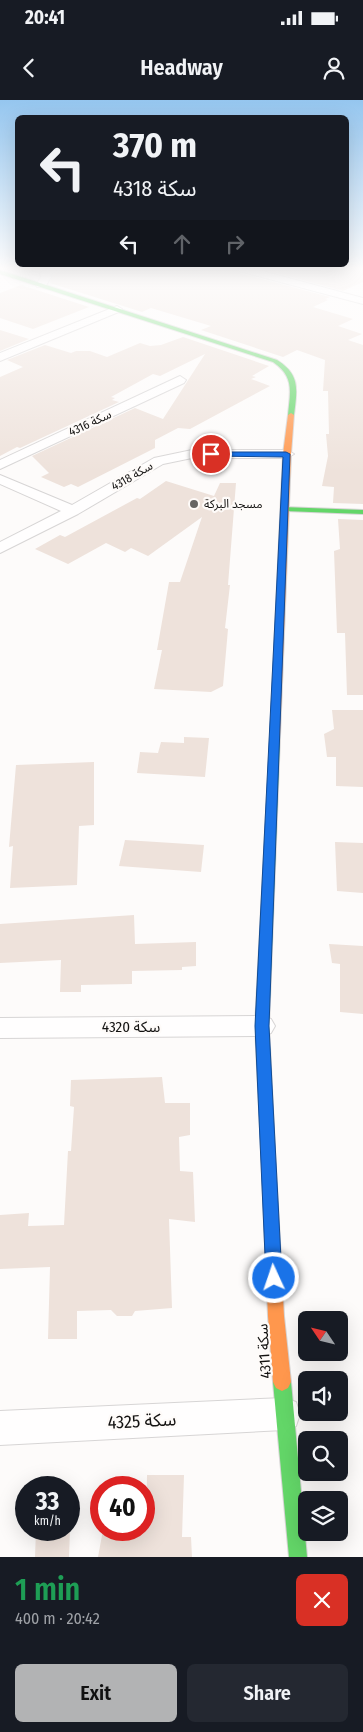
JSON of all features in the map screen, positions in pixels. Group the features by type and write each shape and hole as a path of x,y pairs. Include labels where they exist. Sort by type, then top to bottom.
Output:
{"street":[{"path":"0,358 50,337"},
{"name":"سكة 4311","path":"204,337 266,357 284,365 290,370 294,382 286,454 262,1026 276,1316 298,1557"},
{"name":"سكة 4316","path":"0,465 180,380"},
{"name":"سكة 4318","path":"0,548 73,511 160,460 192,454 286,454"},
{"path":"0,479 73,511"},
{"path":"285,509 363,512"},
{"name":"سكة 4320","path":"0,1028 262,1026"},
{"name":"سكة 4325","path":"0,1428 284,1414"}],"building":[{"path":"0,337 23,337 29,339 0,351"},
{"path":"183,337 269,366 252,376 256,377 251,379 270,386 190,429 178,428 155,440 155,448 78,487 71,484 64,487 41,477 49,473 32,456 135,408 163,419 205,354 160,376 153,374 111,397 115,398 112,400 119,402 0,456 0,377 23,367 7,360 45,345 71,353 90,351 107,357 140,343 150,346 161,345"},
{"path":"222,337 355,337 348,340 363,345 363,504 333,503 334,487 322,486 328,456 326,434 329,434 328,391 323,391 325,360 297,350 283,357"},
{"path":"166,481 214,496 220,483 236,483 228,585 230,585 225,628 228,629 223,686 211,692 154,689 162,650 157,650 169,582 180,582 202,517 148,556 131,548 125,552 106,543 68,564 35,549 60,535 65,537 137,498 140,499"},
{"path":"338,519 363,520 363,695 347,695 345,633 337,633 334,551 340,549"},
{"path":"332,710 363,710 363,787 336,786 336,757 327,757 324,734 334,729"},
{"path":"184,737 209,738 205,777 137,773 140,752 158,753 161,742 184,743"},
{"path":"94,762 94,825 79,826 77,885 10,888 13,846 9,847 16,765"},
{"path":"125,840 204,845 201,872 119,866"},
{"path":"335,842 363,843 363,893 337,891"},
{"path":"134,915 135,944 196,942 196,966 182,967 182,970 132,971 132,984 81,985 81,992 60,992 61,960 0,963 0,924"},
{"path":"329,944 363,946 363,1014 340,1012 340,964 332,963"},
{"path":"162,1077 165,1103 190,1103 190,1135 179,1137 180,1171 193,1172 195,1222 169,1219 172,1308 135,1311 132,1316 117,1316 111,1310 77,1311 77,1339 48,1339 50,1267 0,1269 0,1215 29,1213 28,1226 64,1225 68,1151 71,1151 74,1107 70,1106 71,1080"},
{"path":"184,1475 182,1537 191,1537 192,1557 98,1557 101,1541 155,1541 155,1476 147,1476"},
{"path":"36,1541 70,1541 69,1557 35,1557"}],"traffic: fast":[{"path":"201,337 275,361 283,366 292,378 293,384 291,415"},
{"path":"285,509 363,512"},
{"path":"268,1150 262,1026 275,736"},
{"path":"282,1382 298,1557"}],"traffic: slow":[{"path":"275,736 287,454 291,415"},
{"path":"268,1150 276,1316 282,1382"}],"place":[{"name":"مسجد البركة","path":"194,504"}],"route":[{"path":"211,454 286,454 262,1026 274,1278"}]}
